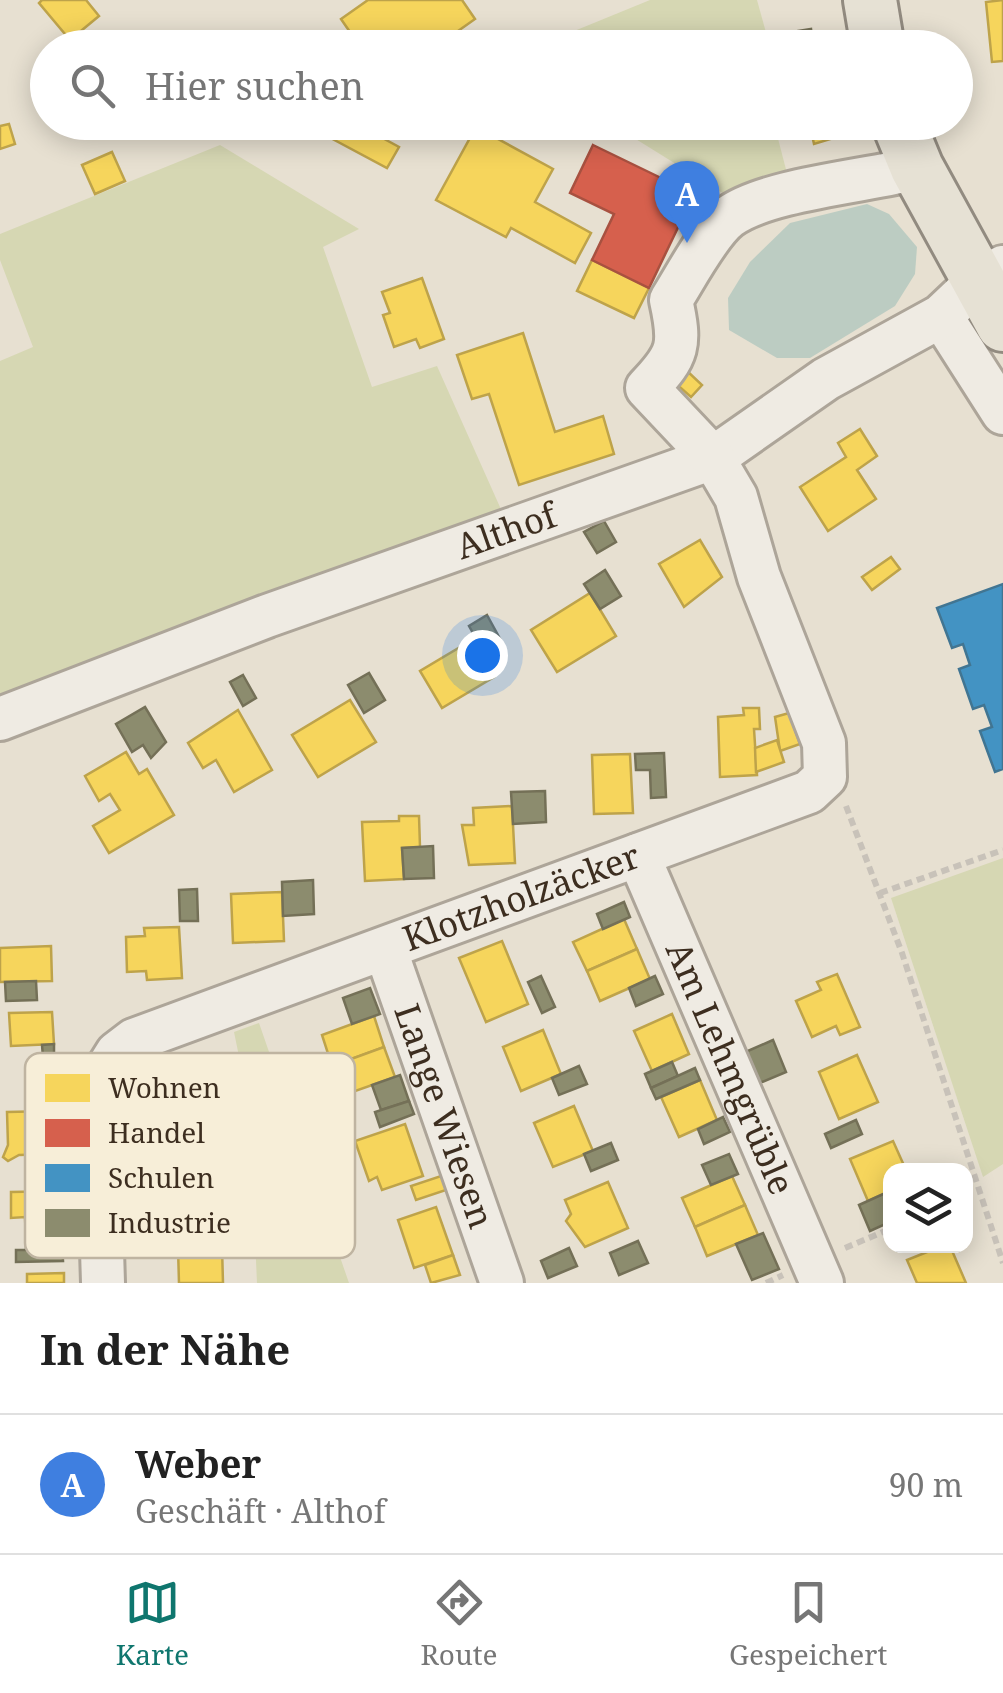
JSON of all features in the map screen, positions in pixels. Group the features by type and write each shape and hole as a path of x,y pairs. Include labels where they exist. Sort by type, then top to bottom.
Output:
{"main road":[{"path":"870,0 875,30"},
{"path":"908,145 995,290"}],"street":[{"path":"825,778 824,743 759,577 736,497 712,458 647,388 672,362 679,335 671,300 729,217 799,190 862,182 908,145"},
{"name":"Althof","path":"0,719 267,616 712,458 826,379 995,290"},
{"path":"942,316 1003,413"},
{"name":"Klotzholzäcker","path":"117,1053 150,1033 386,951 810,792 825,778"},
{"name":"Am Lehmgrüble","path":"638,855 822,1283"},
{"name":"Lange Wiesen","path":"386,951 502,1283"},
{"name":"Klotzholzäcker","path":"103,1258 104,1283"}],"path":[{"path":"825,778 854,816 1003,1263"},
{"path":"880,893 1003,850"},
{"path":"973,1194 978,1192"}],"green space":[{"path":"650,0 757,0 765,30 577,30"},
{"path":"637,140 778,140 790,185 737,202"},
{"path":"220,145 359,229 323,247 372,387 437,366 504,516 0,700 0,361 33,347 0,260 0,234"},
{"path":"1003,858 1003,1164 983,1177 891,898"},
{"path":"259,1023 269,1053 238,1053 234,1032"},
{"path":"256,1258 340,1258 349,1283 257,1283"}],"shaded area":[{"path":"867,204 889,214 917,247 915,274 895,306 810,358 777,358 729,330 728,298 750,262 790,223"}],"building: Wohnen":[{"path":"86,0 99,16 82,30 62,30 39,3"},
{"path":"368,0 462,0 475,19 459,30 349,30 341,19"},
{"path":"1003,0 1003,61 992,62 986,2"},
{"path":"9,124 15,144 0,149 0,126"},
{"path":"334,140 386,140 399,147 387,168"},
{"path":"469,140 500,140 553,169 535,202 591,233 575,263 511,228 506,237 436,200"},
{"path":"112,152 125,181 95,194 82,165"},
{"path":"592,260 649,288 634,318 577,291"},
{"path":"422,278 444,339 420,348 416,339 394,347 383,315 390,313 382,292"},
{"path":"523,333 555,432 603,416 614,454 519,485 489,394 472,399 457,355"},
{"path":"686,370 702,385 691,397 674,382"},
{"path":"860,429 877,456 857,470 876,499 828,531 800,487 846,457 838,443"},
{"path":"700,540 722,577 684,607 659,564"},
{"path":"891,557 900,569 872,590 862,577"},
{"path":"590,593 616,636 557,672 531,630"},
{"path":"472,640 494,677 442,708 420,671"},
{"path":"350,700 376,742 318,777 292,735"},
{"path":"743,708 759,708 760,729 754,729 757,775 720,777 718,717 744,715"},
{"path":"238,710 272,770 234,792 216,760 203,768 188,743"},
{"path":"789,713 800,744 780,751 775,717"},
{"path":"777,740 784,762 756,772 755,748"},
{"path":"126,752 139,774 147,769 174,815 109,853 93,826 120,810 110,794 99,801 85,776"},
{"path":"630,754 633,813 594,814 592,755"},
{"path":"512,806 515,863 469,865 462,825 474,825 473,808"},
{"path":"399,816 419,816 420,847 402,848 404,879 365,881 362,822 399,821"},
{"path":"282,892 284,941 233,943 231,894"},
{"path":"624,919 637,949 587,971 573,942"},
{"path":"179,927 182,978 147,980 146,971 127,972 126,937 145,936 144,928"},
{"path":"502,941 528,1004 486,1022 459,958"},
{"path":"51,946 52,981 0,982 0,948"},
{"path":"637,949 650,979 600,1001 587,971"},
{"path":"837,974 860,1027 840,1035 836,1026 812,1037 796,1001 821,990 817,982"},
{"path":"52,1012 54,1044 11,1046 9,1013"},
{"path":"672,1014 689,1054 652,1071 634,1031"},
{"path":"374,1016 384,1047 355,1058 355,1053 328,1053 322,1035"},
{"path":"543,1030 561,1074 521,1091 503,1047"},
{"path":"384,1047 395,1077 355,1091 355,1058"},
{"path":"857,1055 878,1102 839,1119 819,1072"},
{"path":"700,1080 717,1120 679,1137 661,1097"},
{"path":"574,1106 593,1151 553,1167 534,1123"},
{"path":"7,1112 25,1112 25,1155 8,1161 3,1157 8,1145"},
{"path":"405,1124 423,1176 382,1190 377,1177 369,1181 355,1141"},
{"path":"893,1141 903,1163 883,1163 883,1194 868,1201 850,1159"},
{"path":"444,1175 449,1189 416,1200 411,1186"},
{"path":"732,1176 745,1205 695,1227 682,1198"},
{"path":"608,1182 628,1228 585,1247 566,1221 571,1214 565,1200"},
{"path":"11,1192 25,1192 25,1217 11,1218"},
{"path":"745,1205 758,1235 707,1256 695,1227"},
{"path":"436,1207 453,1255 414,1268 398,1220"},
{"path":"924,1253 953,1253 966,1283 917,1283 907,1260"},
{"path":"453,1255 460,1275 431,1283 425,1265"},
{"path":"178,1258 222,1258 223,1283 179,1283"},
{"path":"64,1273 64,1283 27,1283 27,1274"}],"building: Handel":[{"path":"593,145 694,194 649,288 592,260 614,214 570,193"}],"building: Schulen":[{"path":"1003,584 1003,769 995,772 980,731 992,727 984,705 973,709 959,669 970,665 963,644 952,648 937,608"}],"building: Industrie":[{"path":"604,521 616,542 597,553 584,532"},
{"path":"605,570 621,596 600,609 584,584"},
{"path":"487,615 504,646 486,656 469,626"},
{"path":"369,673 385,700 364,713 348,685"},
{"path":"243,675 256,698 243,706 230,682"},
{"path":"145,707 166,742 151,758 143,745 132,752 116,724"},
{"path":"664,753 666,797 651,798 650,770 636,770 635,754"},
{"path":"545,791 546,822 513,824 511,792"},
{"path":"433,846 434,878 404,879 402,848"},
{"path":"313,880 314,914 283,916 282,882"},
{"path":"197,889 198,921 180,921 179,890"},
{"path":"624,902 630,917 603,929 597,914"},
{"path":"541,976 555,1007 542,1013 528,982"},
{"path":"655,976 663,994 636,1006 629,988"},
{"path":"36,981 37,1000 6,1001 5,982"},
{"path":"370,988 380,1014 352,1024 343,998"},
{"path":"773,1040 786,1072 755,1085 741,1054"},
{"path":"54,1044 54,1053 43,1053 42,1045"},
{"path":"672,1062 678,1076 651,1088 645,1074"},
{"path":"579,1066 587,1084 559,1095 552,1078"},
{"path":"695,1068 700,1080 656,1099 651,1088"},
{"path":"400,1075 409,1101 381,1110 372,1085"},
{"path":"409,1101 414,1114 380,1127 375,1112"},
{"path":"723,1117 730,1132 704,1144 698,1129"},
{"path":"856,1120 862,1134 831,1148 825,1134"},
{"path":"611,1143 618,1160 591,1171 584,1154"},
{"path":"729,1154 738,1174 711,1185 702,1165"},
{"path":"883,1194 883,1225 870,1231 859,1205"},
{"path":"763,1233 779,1269 752,1280 736,1244"},
{"path":"638,1241 648,1263 619,1275 610,1253"},
{"path":"569,1248 577,1266 548,1278 541,1261"},
{"path":"16,1250 25,1250 25,1258 63,1261 16,1262"}],"place":[{"name":"Weber","path":"687,243"}]}
